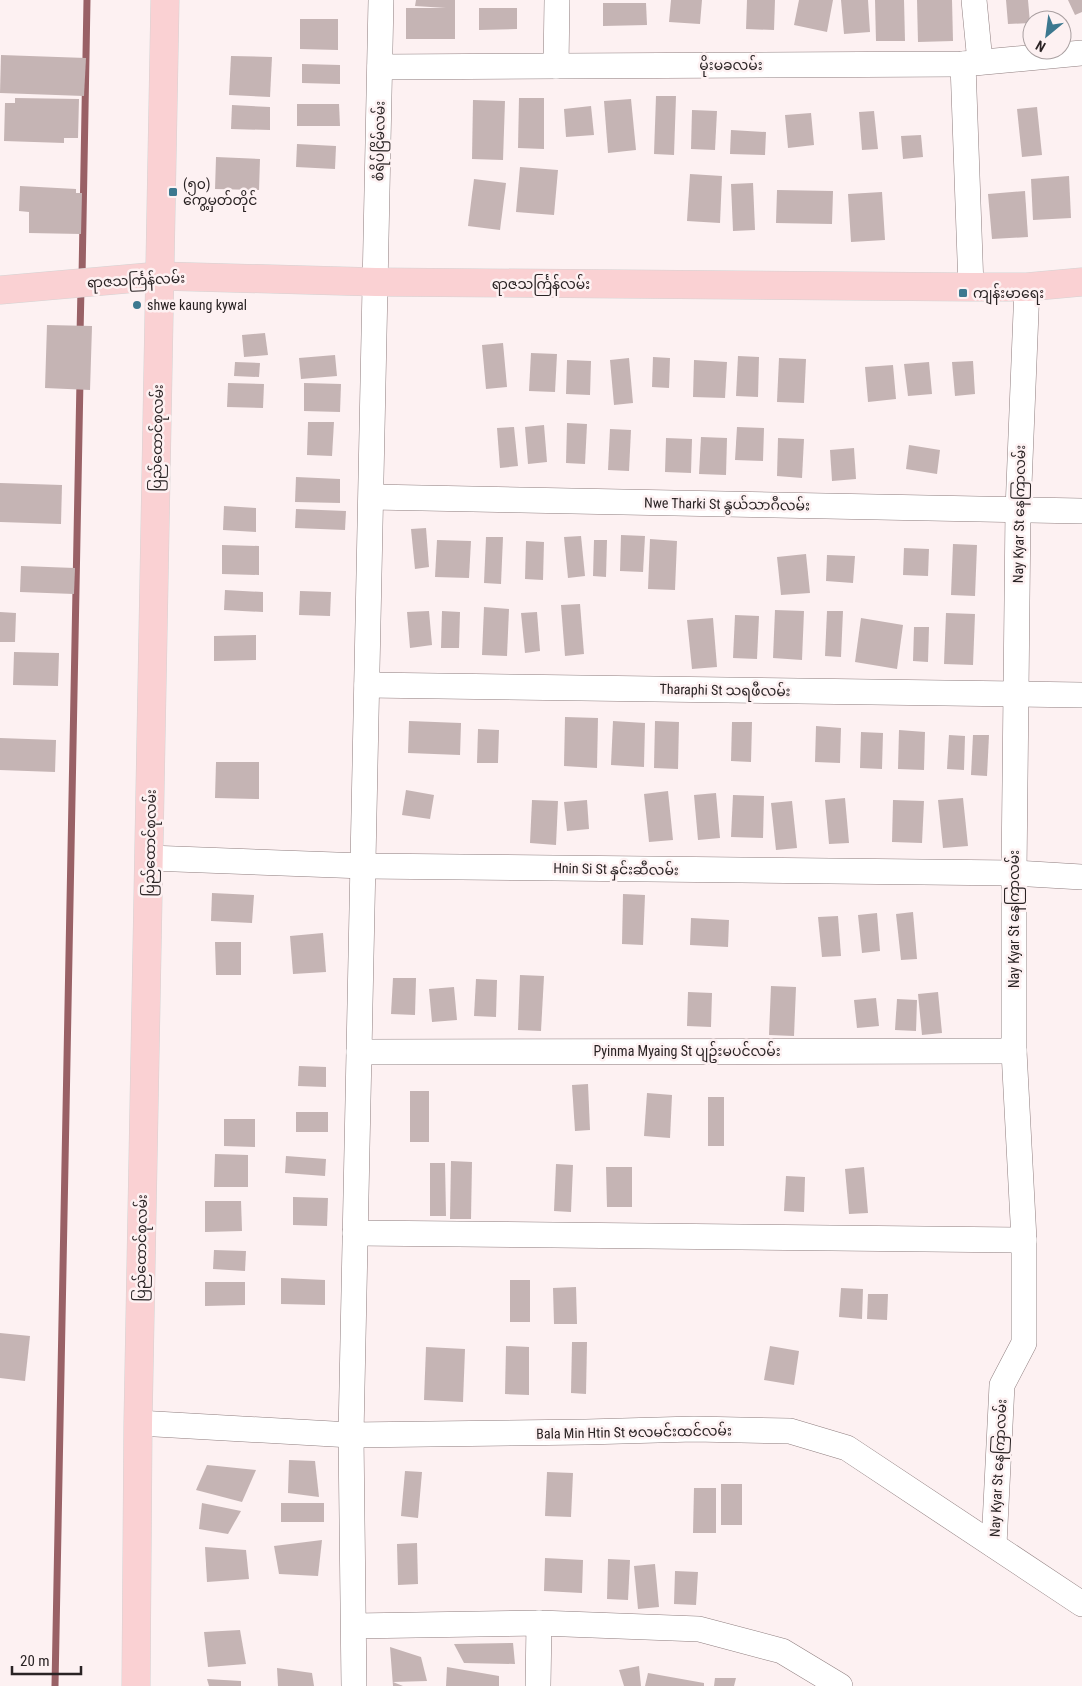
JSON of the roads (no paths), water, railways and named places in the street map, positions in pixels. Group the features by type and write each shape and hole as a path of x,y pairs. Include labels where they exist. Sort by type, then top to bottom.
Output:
{"main road":[{"name":"ပြည်ထောင်စုလမ်း","path":"136,1686 138,1424 165,0"},
{"name":"ရာဇသင်္ကြန်လမ်း","path":"0,290 160,276 376,282 971,287 1027,286 1082,282"}],"street":[{"name":"စံရိပ်ငြိမ်လမ်း","path":"354,1686 351,1435 381,0"},
{"path":"556,66 557,0"},
{"path":"971,287 974,0"},
{"name":"မိုးမခလမ်း","path":"380,67 972,63 1082,53"},
{"name":"Nay Kyar St နေကြာလမ်း","path":"994,1545 1002,1385 1024,1343 1024,1240 1014,1051 1014,873 1018,510 1027,286"},
{"name":"Nwe Tharki St နွယ်သာဂီလမ်း","path":"372,497 1082,511"},
{"name":"Tharaphi St သရဖီလမ်း","path":"367,685 1082,695"},
{"name":"Hnin Si St နှင်းဆီလမ်း","path":"149,858 364,866 1014,873 1082,877"},
{"name":"Pyinma Myaing St ပျဥ်းမပင်လမ်း","path":"360,1052 1014,1051"},
{"path":"355,1233 1024,1240"},
{"name":"Bala Min Htin St ဗလမင်းထင်လမ်း","path":"138,1424 351,1435 694,1429 790,1431 847,1448 1082,1604"},
{"path":"354,1626 539,1624 699,1629 782,1651 840,1686"},
{"path":"538,1686 539,1624"}],"waterway":[{"path":"82,277 87,0"},
{"path":"80,335 81,288"},
{"path":"55,1686 80,380"}],"place":[{"name":"(၅၀) ကွေ့မှတ်တိုင်","path":"173,192"},
{"name":"ကျန်းမာရေး","path":"963,293"},
{"name":"shwe kaung kywal","path":"137,305"}]}
